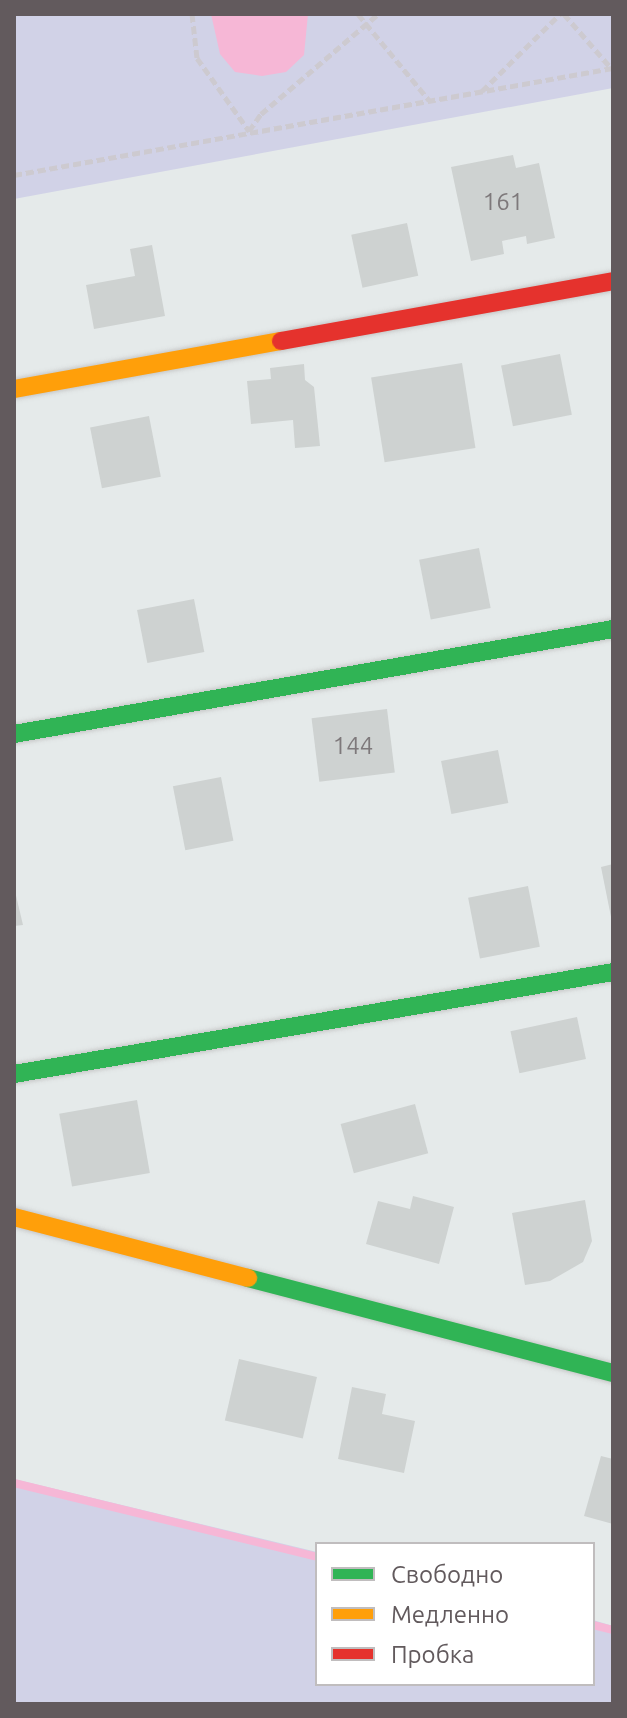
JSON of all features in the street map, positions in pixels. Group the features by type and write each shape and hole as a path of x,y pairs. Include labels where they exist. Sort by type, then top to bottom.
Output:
{"street":[{"path":"14,389 613,281"},
{"path":"14,734 613,629"},
{"path":"14,1074 613,972"},
{"path":"14,1217 613,1373"}],"path":[{"path":"192,14 197,58 249,131"},
{"path":"358,14 429,101"},
{"path":"249,131 261,114 378,14"},
{"path":"481,91 562,14 613,68"},
{"path":"14,175 613,68"},
{"path":"14,165 22,174"}],"shaded area":[{"path":"14,14 613,14 613,88 14,199"},
{"path":"211,14 308,14 304,55 286,72 262,76 235,72 220,54"},
{"path":"14,1479 315,1552 315,1686 595,1686 595,1621 613,1626 613,1704 14,1704"}],"building":[{"path":"513,155 516,168 539,163 555,238 527,244 526,236 502,241 504,254 471,261 451,167"},
{"path":"407,223 418,276 362,288 351,235"},
{"path":"152,245 165,316 94,329 86,285 135,276 130,249"},
{"path":"560,354 572,415 513,426 501,365"},
{"path":"462,363 475,448 385,462 371,377"},
{"path":"304,364 305,380 314,387 320,446 295,448 293,420 251,424 247,381 271,379 270,368"},
{"path":"149,416 161,477 102,488 90,427"},
{"path":"479,548 491,608 431,620 419,560"},
{"path":"194,599 204,652 147,663 137,610"},
{"path":"387,709 395,773 319,782 312,718"},
{"path":"498,750 508,803 451,814 441,761"},
{"path":"221,777 233,841 185,850 173,786"},
{"path":"613,864 613,922 612,922 601,867"},
{"path":"528,886 540,947 480,959 468,898"},
{"path":"14,887 23,925 14,926"},
{"path":"577,1017 586,1059 519,1073 510,1031"},
{"path":"137,1100 150,1173 72,1187 59,1114"},
{"path":"415,1104 428,1153 354,1173 341,1124"},
{"path":"413,1196 454,1207 439,1264 366,1244 378,1201 410,1209"},
{"path":"585,1200 592,1241 583,1262 550,1281 525,1285 512,1213"},
{"path":"239,1359 317,1377 303,1438 225,1420"},
{"path":"352,1387 386,1394 382,1414 415,1421 404,1473 338,1459"},
{"path":"601,1456 613,1459 613,1524 584,1516"}],"waterway":[{"path":"14,1483 315,1557"},
{"path":"595,1626 613,1630"}],"traffic: fast":[{"path":"14,734 613,629"},
{"path":"14,1074 613,972"},
{"path":"248,1278 613,1373"}],"traffic: slow":[{"path":"14,389 281,341"},
{"path":"14,1217 248,1278"}],"traffic: jam":[{"path":"281,341 613,281"}]}
